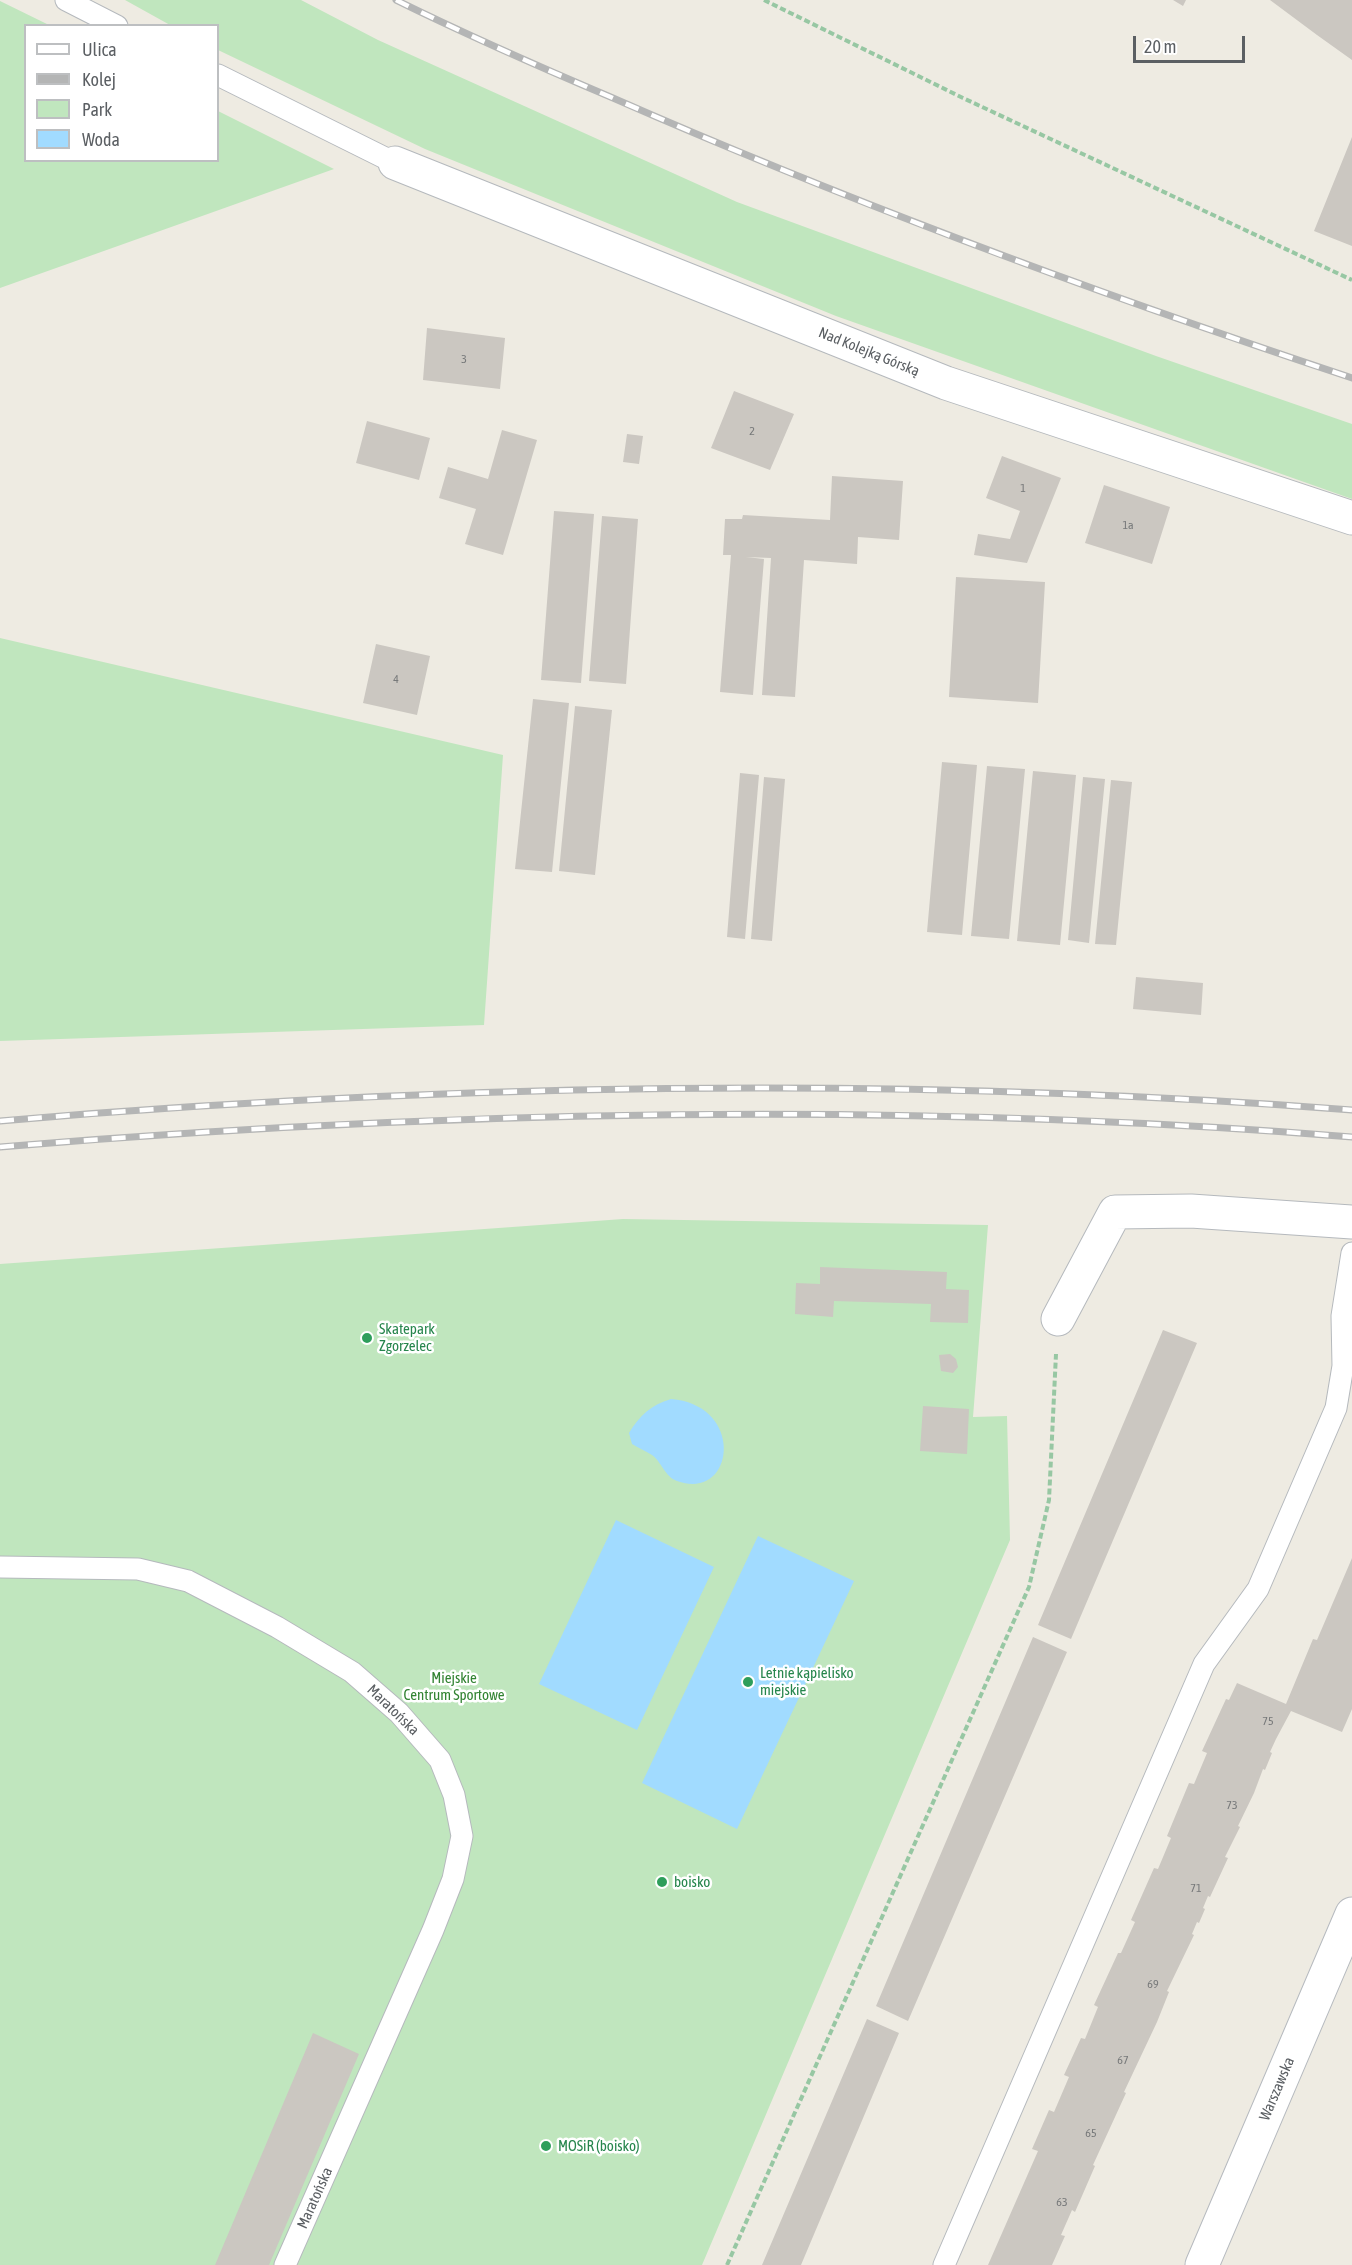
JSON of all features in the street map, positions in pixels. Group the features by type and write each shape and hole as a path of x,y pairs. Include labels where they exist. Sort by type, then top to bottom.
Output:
{"street":[{"name":"Nad Kolejką Górską","path":"395,163 946,383 1352,518"},
{"path":"1058,1319 1115,1212 1191,1211 1352,1222"},
{"name":"Warszawska","path":"1202,2265 1352,1914"}],"lane":[{"path":"66,0 113,24"},
{"path":"219,75 395,163"},
{"path":"944,2265 1204,1664 1258,1589 1336,1408 1342,1365 1342,1316 1352,1253"},
{"name":"Maratońska","path":"0,1567 138,1569 188,1581 277,1627 352,1672 399,1713 440,1760 454,1795 462,1836 453,1879 433,1930 285,2265"}],"path":[{"path":"764,0 963,99 1352,280"},
{"path":"728,2265 1029,1587 1049,1500 1058,1319"}],"green space":[{"path":"125,0 301,0 378,40 737,202 1156,356 1352,424 1352,499 836,316 425,149 219,50 219,24 168,24"},
{"path":"0,1 47,24 24,24 24,162 219,162 219,112 334,169 0,288"},
{"path":"0,638 503,755 484,1025 0,1041"},
{"name":"Miejskie Centrum Sportowe","path":"623,1219 988,1225 973,1417 1007,1416 1010,1540 702,2265 0,2265 0,1264"}],"water":[{"path":"671,1399 695,1405 712,1417 721,1433 724,1450 720,1466 711,1478 696,1484 673,1479 655,1458 632,1444 629,1433 637,1421 652,1408"},
{"path":"616,1520 714,1567 637,1730 539,1684"},
{"name":"Letnie kąpielisko miejskie","path":"758,1536 854,1581 737,1829 642,1783"}],"building":[{"path":"1173,0 1186,0 1183,6"},
{"path":"1270,0 1352,0 1352,60 1317,35"},
{"path":"1352,137 1352,246 1314,231"},
{"path":"427,328 505,338 500,389 423,380"},
{"path":"734,391 794,414 770,470 711,448"},
{"path":"367,421 430,438 419,480 356,463"},
{"path":"502,430 537,440 503,555 465,544 476,509 439,498 448,467 488,479"},
{"path":"627,434 643,436 639,464 623,462"},
{"path":"1002,456 1061,478 1027,563 974,555 978,534 1010,539 1020,511 986,498"},
{"path":"832,476 903,481 899,540 858,537 857,564 804,560 795,697 762,695 771,558 746,557 764,559 753,695 720,692 731,555 723,555 725,519 742,519 743,515 830,520"},
{"path":"1104,485 1170,507 1152,564 1085,543"},
{"path":"554,511 594,514 581,683 541,680"},
{"path":"602,516 638,519 626,684 589,681"},
{"path":"956,577 1045,582 1038,703 949,697"},
{"path":"376,644 430,656 417,715 363,703"},
{"path":"533,699 569,703 552,872 515,869"},
{"path":"575,706 612,710 595,875 559,871"},
{"path":"942,762 977,765 962,935 927,932"},
{"path":"987,766 1025,769 1009,939 971,936"},
{"path":"1033,771 1076,775 1060,945 1017,941"},
{"path":"740,773 759,775 745,939 727,937"},
{"path":"764,777 785,779 772,941 751,939"},
{"path":"1083,777 1105,779 1089,943 1068,940"},
{"path":"1111,780 1132,782 1116,945 1095,944"},
{"path":"1136,977 1203,983 1201,1015 1133,1009"},
{"path":"820,1267 947,1272 946,1289 969,1290 968,1323 930,1322 931,1304 834,1301 833,1317 795,1314 796,1283 820,1284"},
{"path":"1163,1330 1197,1343 1071,1639 1038,1625"},
{"path":"950,1354 956,1359 958,1367 953,1373 941,1371 939,1355"},
{"path":"923,1406 969,1409 967,1454 920,1451"},
{"path":"1352,1558 1352,1709 1342,1732 1291,1711 1270,1752 1272,1753 1265,1770 1263,1769 1238,1826 1240,1827 1225,1857 1228,1858 1210,1897 1208,1896 1203,1908 1205,1909 1167,1991 1169,1992 1157,2022 1124,2092 1126,2093 1093,2165 1095,2166 1075,2212 1072,2210 1061,2235 1065,2236 1052,2265 988,2265 1038,2151 1032,2149 1049,2110 1054,2112 1069,2077 1064,2075 1081,2038 1085,2039 1098,2007 1094,2005 1135,1922 1131,1920 1154,1868 1158,1869 1171,1838 1167,1836 1189,1783 1194,1784 1207,1753 1202,1751 1226,1699 1229,1700 1237,1683 1286,1704 1313,1639 1317,1640"},
{"path":"1033,1637 1067,1652 908,2021 876,2006"},
{"path":"867,2019 899,2033 801,2265 762,2265"},
{"path":"313,2033 359,2054 269,2265 215,2265"}],"railway":[{"path":"396,0 586,86 795,175 1072,281 1352,378"},
{"path":"0,1121 338,1098 676,1088 1014,1092 1183,1099 1352,1110"},
{"path":"0,1147 169,1134 337,1125 506,1118 676,1115 1014,1118 1352,1137"}],"place":[{"name":"Skatepark Zgorzelec","path":"367,1338"},
{"name":"Letnie kąpielisko miejskie","path":"748,1682"},
{"name":"boisko","path":"662,1882"},
{"name":"MOSiR (boisko)","path":"546,2146"}]}
